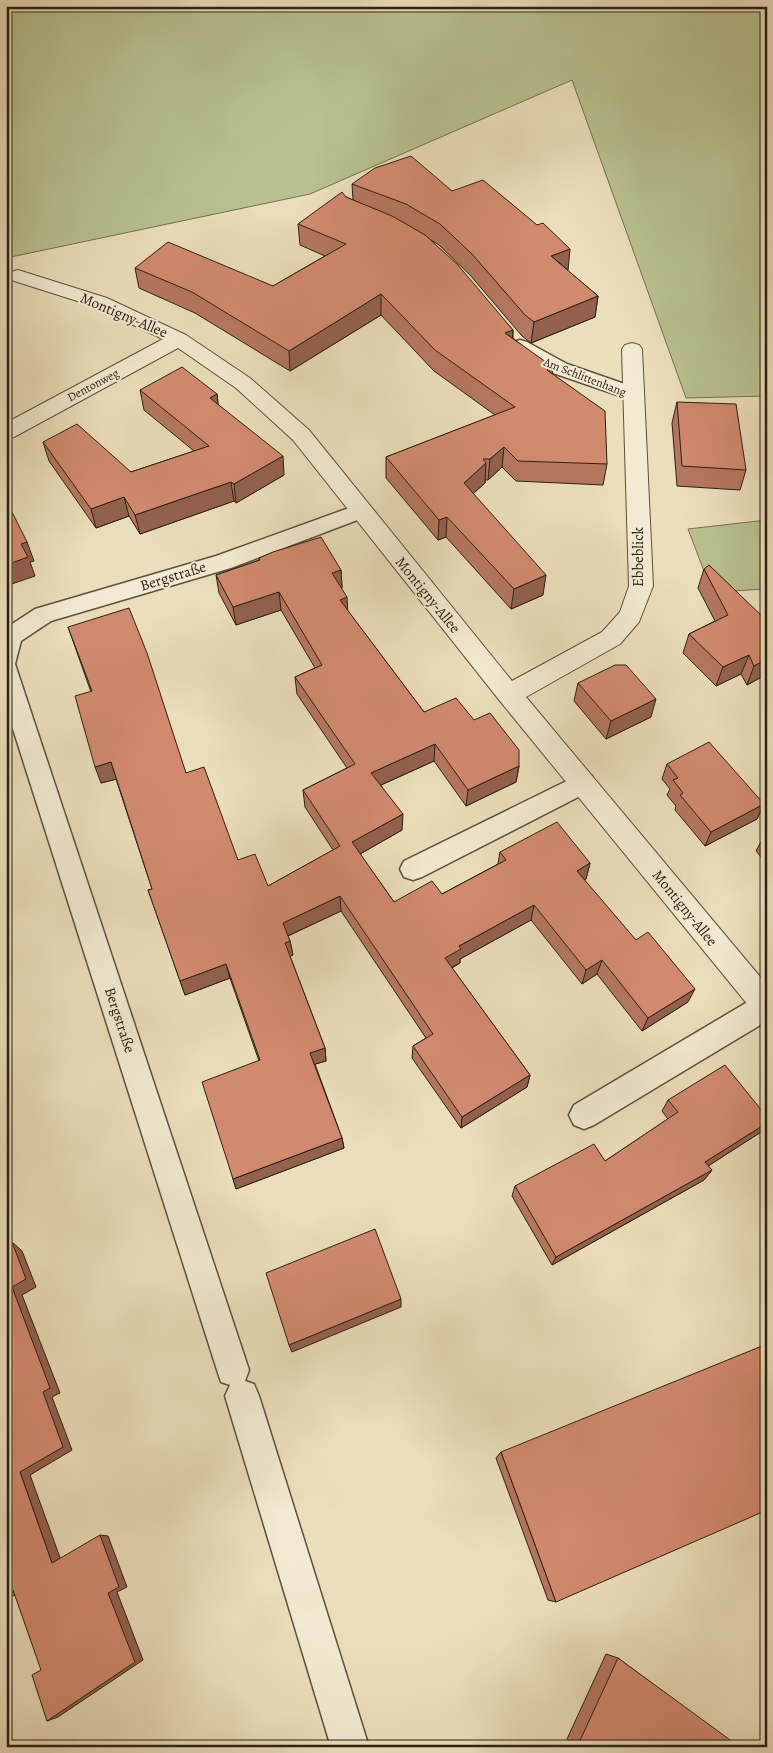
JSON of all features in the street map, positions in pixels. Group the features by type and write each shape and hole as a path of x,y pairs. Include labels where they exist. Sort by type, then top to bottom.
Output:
{"street":[{"name":"Montigny-Allee","path":"18,276 100,302 179,339 243,383 301,435 508,694 766,1006"},
{"name":"Dentonweg","path":"6,432 179,339"},
{"name":"Ebbeblick","path":"508,694 611,638 631,616 641,586 632,394 632,350"}],"lane":[{"name":"Am Schlittenhang","path":"508,333 514,341 536,359 632,394"},
{"name":"Bergstraße","path":"6,660 10,638 43,615 223,562 360,511"},
{"name":"Bergstraße","path":"6,669 238,1383 350,1747"},
{"path":"413,869 583,783"},
{"path":"584,1116 766,1006"}],"green space":[{"path":"6,6 767,6 767,396 686,398 572,80 310,194 6,258"},
{"path":"767,520 767,589 712,592 688,529"}],"building":[{"path":"411,156 452,191 483,180 537,225 543,223 570,249 551,256 598,296 534,322 525,315 472,254 440,224 406,204 352,184 375,168"},
{"path":"342,192 346,197 392,216 425,235 457,264 513,330 505,333 553,367 547,370 605,411 607,464 518,461 504,447 490,459 483,459 486,463 464,483 546,575 514,589 447,517 439,520 386,457 515,407 435,350 381,294 289,351 192,292 135,268 168,242 273,286 346,244 298,224"},
{"path":"182,367 217,394 210,398 283,456 234,484 231,482 135,515 124,497 91,509 43,442 77,424 131,472 209,446 140,390"},
{"path":"677,402 736,404 746,470 682,466"},
{"path":"6,500 27,542 21,544 28,557 6,565"},
{"path":"321,537 341,570 332,573 347,597 340,600 424,712 456,698 474,720 490,713 519,750 519,766 468,790 435,744 371,773 403,814 352,842 394,902 432,881 442,894 506,860 500,852 557,822 590,863 577,871 636,940 648,932 695,989 648,1018 602,960 586,970 534,905 459,946 461,949 445,958 530,1075 462,1117 413,1046 433,1034 340,896 283,923 290,941 285,943 325,1048 310,1053 342,1138 233,1179 202,1082 260,1060 226,964 180,981 148,890 152,889 111,762 95,767 75,696 92,691 68,627 129,608 147,653 186,773 204,767 238,860 255,854 268,886 340,846 303,790 355,764 295,677 322,665 279,592 233,607 216,575 260,560 259,558 273,552"},
{"path":"709,565 767,621 767,659 754,666 749,655 723,667 689,634 728,615 704,569"},
{"path":"615,665 626,665 656,699 611,721 578,683"},
{"path":"709,742 764,804 711,832 680,795 683,793 673,780 678,778 667,764"},
{"path":"725,1065 767,1117 767,1123 705,1162 712,1170 556,1257 515,1186 594,1144 605,1161 678,1112 668,1100"},
{"path":"375,1229 401,1299 289,1345 266,1273"},
{"path":"12,1242 26,1279 12,1287 50,1388 43,1392 63,1447 20,1472 52,1563 100,1535 119,1587 108,1593 135,1662 47,1721 32,1675 41,1670 13,1590 6,1594 6,1245"},
{"path":"767,1344 767,1510 556,1602 501,1452"},
{"path":"618,1658 737,1745 736,1747 577,1747"}]}
